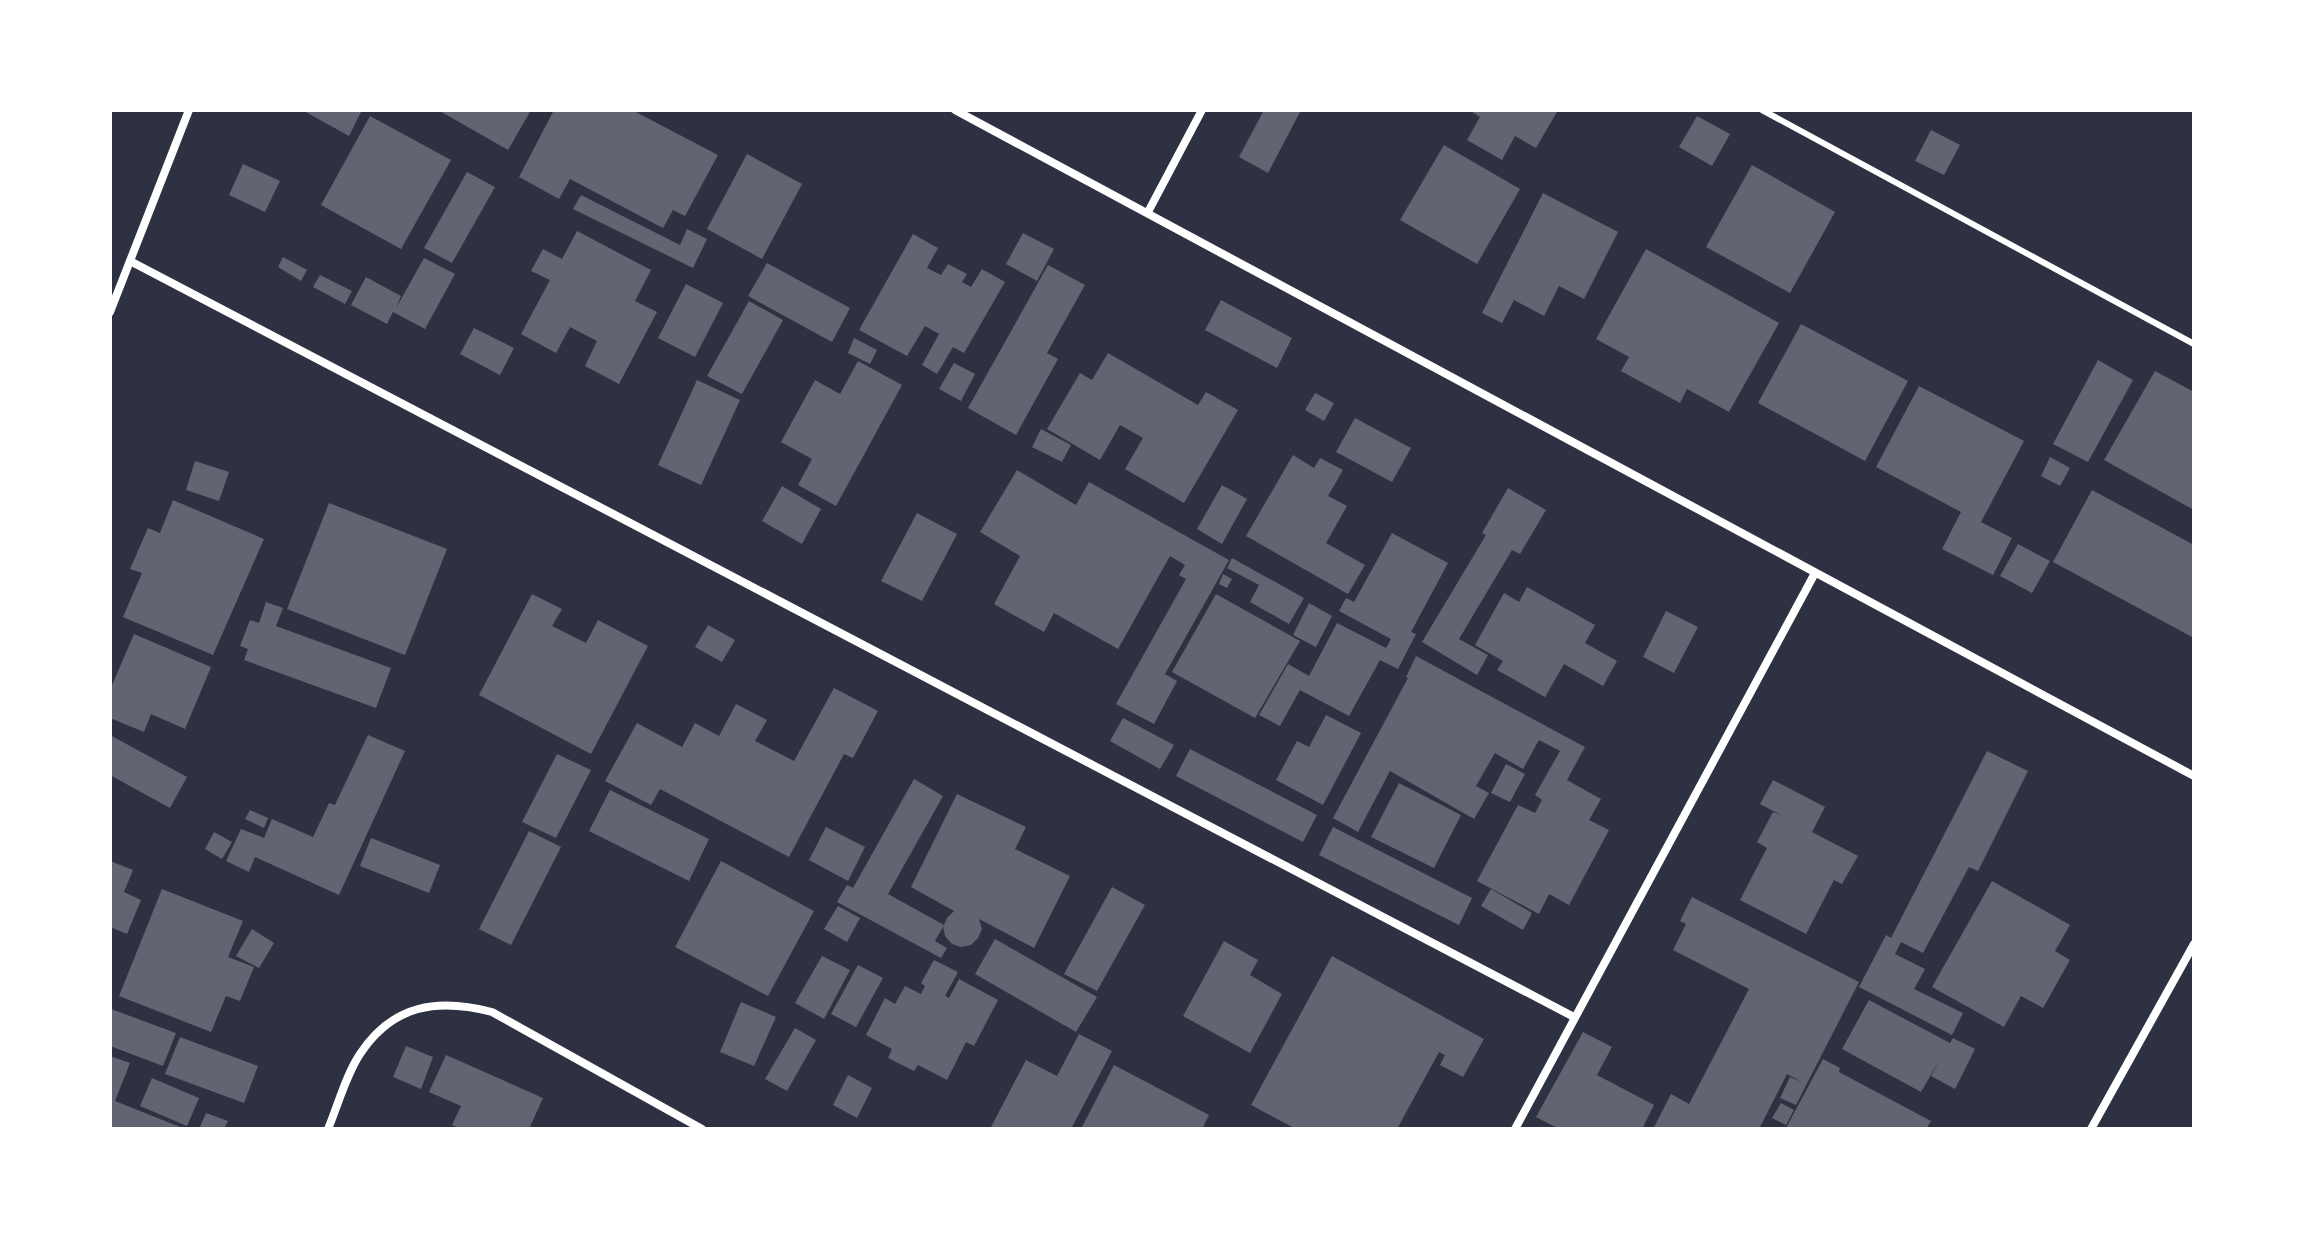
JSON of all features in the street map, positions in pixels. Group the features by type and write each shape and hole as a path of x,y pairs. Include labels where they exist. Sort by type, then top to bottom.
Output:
{"street":[{"path":"110,312 189,110"},
{"path":"955,110 2194,776"},
{"path":"1148,212 1202,110"},
{"path":"130,261 1574,1017"},
{"path":"1515,1129 1815,573"},
{"path":"2091,1129 2194,944"},
{"path":"328,1129 358,1056 377,1031 403,1014 432,1005 462,1004 492,1012 702,1129"}],"lane":[{"path":"1762,110 2194,344"}],"building":[{"path":"302,110 362,110 349,136"},
{"path":"438,110 531,110 508,150"},
{"path":"554,110 632,110 718,155 685,216 673,210 663,228 570,179 559,199 519,177"},
{"path":"1264,110 1301,110 1268,173 1239,157"},
{"path":"1469,110 1558,110 1536,148 1515,136 1502,160 1467,140 1480,117"},
{"path":"370,116 451,160 401,249 321,205"},
{"path":"1697,116 1730,134 1712,166 1679,147"},
{"path":"1931,130 1960,145 1944,175 1915,161"},
{"path":"1444,145 1520,189 1477,264 1400,220"},
{"path":"747,154 802,184 762,259 707,229"},
{"path":"243,164 280,181 265,212 229,195"},
{"path":"1752,165 1835,212 1790,293 1706,247"},
{"path":"467,172 495,187 452,263 424,248"},
{"path":"1543,193 1618,232 1584,299 1559,286 1544,316 1514,300 1502,323 1482,313"},
{"path":"581,195 680,245 687,229 707,239 693,268 573,209"},
{"path":"577,231 651,270 635,301 657,312 619,384 585,366 597,341 570,327 556,353 521,334 550,280 531,271 543,249 562,259"},
{"path":"1023,233 1054,249 1037,281 1006,264"},
{"path":"913,234 938,248 927,268 941,275 948,264 967,274 962,282 971,287 982,269 1005,282 964,353 953,347 937,374 922,365 939,334 925,326 907,356 859,330"},
{"path":"1646,249 1779,323 1729,412 1687,389 1680,403 1621,371 1629,357 1596,339"},
{"path":"283,257 307,270 301,281 278,267"},
{"path":"424,258 455,274 425,329 393,312 387,324 351,305 366,277 401,296 396,308"},
{"path":"767,263 850,308 832,342 748,296"},
{"path":"1048,265 1085,285 1047,353 1058,359 1016,435 968,408"},
{"path":"320,275 352,291 345,304 313,287"},
{"path":"686,284 723,303 695,357 658,338"},
{"path":"1221,300 1292,338 1277,368 1205,330"},
{"path":"749,301 783,320 742,394 707,376"},
{"path":"1801,324 1908,381 1865,461 1758,403"},
{"path":"474,328 514,348 500,375 460,354"},
{"path":"854,338 877,350 870,364 848,353"},
{"path":"1108,353 1198,405 1206,392 1238,410 1184,503 1125,469 1143,438 1120,425 1100,460 1047,429 1080,373 1092,380"},
{"path":"2098,360 2133,380 2088,462 2053,444"},
{"path":"858,361 902,385 836,506 798,485 812,459 781,442 815,380 840,394"},
{"path":"954,363 975,374 961,401 939,389"},
{"path":"2155,371 2194,392 2194,510 2104,460"},
{"path":"697,380 740,400 701,485 658,465"},
{"path":"1919,386 2024,441 1981,522 2012,538 1993,575 1942,549 1961,512 1876,467"},
{"path":"1315,393 1334,403 1324,421 1305,410"},
{"path":"1355,418 1411,448 1392,482 1336,452"},
{"path":"1041,429 1071,445 1062,462 1032,447"},
{"path":"1293,455 1314,468 1320,458 1343,470 1328,496 1347,506 1326,543 1365,565 1348,594 1246,536"},
{"path":"2050,457 2070,468 2060,486 2041,476"},
{"path":"195,461 229,472 219,501 186,490"},
{"path":"1017,470 1076,505 1089,482 1229,560 1165,674 1177,681 1154,724 1116,704 1186,579 1179,575 1185,565 1170,556 1118,649 1054,613 1044,632 994,604 1020,556 980,532"},
{"path":"1222,485 1247,499 1222,544 1197,529"},
{"path":"782,486 821,509 802,544 762,521"},
{"path":"1508,488 1546,510 1520,554 1512,550 1459,639 1488,655 1477,675 1422,642 1486,535 1482,533"},
{"path":"2092,490 2194,545 2194,638 2053,562"},
{"path":"173,500 264,539 213,655 123,617 142,573 130,569 148,528 160,533"},
{"path":"329,503 447,549 405,655 287,609"},
{"path":"917,513 957,534 922,601 881,581"},
{"path":"1392,533 1448,563 1411,632 1416,634 1398,669 1380,660 1349,716 1300,690 1280,726 1259,715 1288,664 1309,676 1337,623 1386,648 1391,639 1339,611 1346,598 1354,602"},
{"path":"2018,544 2050,561 2032,593 2000,576"},
{"path":"1232,558 1304,598 1289,624 1250,602 1259,585 1227,568"},
{"path":"1223,574 1232,579 1227,588 1219,584"},
{"path":"1527,587 1595,625 1585,643 1617,661 1603,686 1564,664 1545,697 1497,670 1503,661 1475,645 1504,593 1519,602"},
{"path":"532,594 562,609 552,626 586,643 598,620 648,646 591,754 479,695"},
{"path":"1216,594 1300,641 1255,718 1172,672"},
{"path":"266,602 283,608 276,626 391,668 376,708 244,660 248,649 240,646 250,620 259,623"},
{"path":"1309,603 1332,616 1316,647 1293,635"},
{"path":"1666,611 1698,627 1674,673 1643,657"},
{"path":"708,625 735,640 722,662 695,647"},
{"path":"134,634 211,667 185,729 151,714 144,732 110,718 110,690"},
{"path":"1416,656 1585,747 1567,780 1601,799 1589,820 1609,830 1569,905 1549,894 1539,914 1477,881 1518,805 1535,813 1542,800 1535,795 1560,751 1539,740 1523,769 1495,753 1476,786 1489,793 1474,819 1390,771 1358,832 1333,818 1408,678"},
{"path":"834,688 878,711 853,758 844,754 789,857 660,789 651,805 605,781 637,723 682,747 695,723 719,736 736,704 767,720 755,741 794,761"},
{"path":"1326,715 1361,733 1323,805 1276,780 1297,741 1309,747"},
{"path":"1123,718 1174,745 1160,769 1110,741"},
{"path":"110,735 187,777 170,808 110,775"},
{"path":"368,735 405,751 339,895 255,857 249,872 226,861 241,829 264,838 272,819 313,837 329,803 335,805"},
{"path":"1190,749 1317,815 1303,842 1176,776"},
{"path":"1987,751 2028,771 1978,871 1969,867 1923,953 1901,942 1895,954 1925,969 1914,989 1963,1013 1952,1035 1859,987 1886,935 1891,938"},
{"path":"557,754 591,770 556,838 522,822"},
{"path":"1506,764 1525,774 1510,802 1491,793"},
{"path":"914,779 943,796 888,894 944,925 935,941 947,948 941,958 837,902 847,885 853,888"},
{"path":"1773,780 1825,807 1812,832 1858,856 1842,884 1834,880 1806,934 1740,900 1767,848 1757,842 1773,812 1783,816 1760,804"},
{"path":"1399,783 1461,815 1434,868 1371,837"},
{"path":"610,790 709,839 689,881 589,831"},
{"path":"957,794 1026,827 1015,849 1070,876 1034,948 979,919 982,929 971,945 961,947 952,944 945,936 943,927 954,911 911,887"},
{"path":"250,810 268,818 264,828 245,819"},
{"path":"826,827 865,847 848,881 809,860"},
{"path":"1333,827 1472,898 1459,925 1319,855"},
{"path":"529,831 561,847 511,945 479,929"},
{"path":"214,832 232,842 222,859 205,849"},
{"path":"371,838 440,865 429,893 360,866"},
{"path":"110,861 133,870 124,892 141,900 127,934 110,927"},
{"path":"721,861 814,911 768,996 675,947"},
{"path":"1992,881 2070,925 2055,951 2070,960 2043,1008 2021,996 2004,1027 1932,987"},
{"path":"1112,887 1145,905 1097,991 1064,974"},
{"path":"162,889 243,921 228,957 254,967 240,1001 226,996 211,1032 119,996"},
{"path":"1491,889 1532,913 1523,930 1481,906"},
{"path":"1692,897 1859,982 1796,1105 1780,1098 1790,1077 1802,1082 1787,1074 1759,1129 1653,1129 1671,1094 1689,1104 1749,989 1673,950 1686,924 1680,921"},
{"path":"838,906 860,918 847,942 824,929"},
{"path":"252,929 274,943 259,968 236,956"},
{"path":"995,939 1097,997 1076,1032 975,974"},
{"path":"1224,941 1258,960 1250,975 1282,994 1250,1053 1183,1016"},
{"path":"822,956 850,970 824,1019 795,1003"},
{"path":"1332,956 1484,1039 1463,1077 1440,1065 1445,1055 1439,1052 1397,1129 1296,1129 1251,1105"},
{"path":"934,960 958,972 945,996 949,998 959,979 998,1000 974,1046 966,1042 947,1080 918,1065 914,1071 888,1058 892,1049 866,1035 885,998 895,1004 905,986 921,994 925,986 921,983"},
{"path":"858,965 883,978 856,1027 831,1014"},
{"path":"1869,1000 1950,1043 1953,1038 1975,1049 1955,1089 1931,1076 1940,1059 1921,1092 1842,1049"},
{"path":"741,1002 776,1017 754,1066 720,1052"},
{"path":"111,1009 176,1033 163,1066 110,1046"},
{"path":"795,1028 816,1040 787,1091 765,1079"},
{"path":"1583,1032 1612,1047 1597,1075 1654,1105 1642,1129 1559,1129 1536,1117"},
{"path":"1079,1034 1112,1051 1071,1129 991,1127 1026,1060 1057,1076"},
{"path":"180,1037 258,1066 244,1103 165,1074"},
{"path":"406,1046 433,1057 421,1089 393,1077"},
{"path":"446,1055 543,1098 529,1129 462,1129 452,1125 461,1106 429,1092"},
{"path":"110,1056 130,1063 115,1101 185,1129 110,1129"},
{"path":"1823,1059 1840,1068 1839,1072 1931,1121 1926,1129 1786,1128"},
{"path":"1114,1065 1209,1115 1202,1129 1081,1129"},
{"path":"848,1075 872,1088 857,1118 833,1105"},
{"path":"152,1078 199,1098 187,1126 140,1106"},
{"path":"1781,1103 1794,1110 1786,1125 1772,1118"},
{"path":"206,1113 228,1121 224,1129 199,1129"}]}
